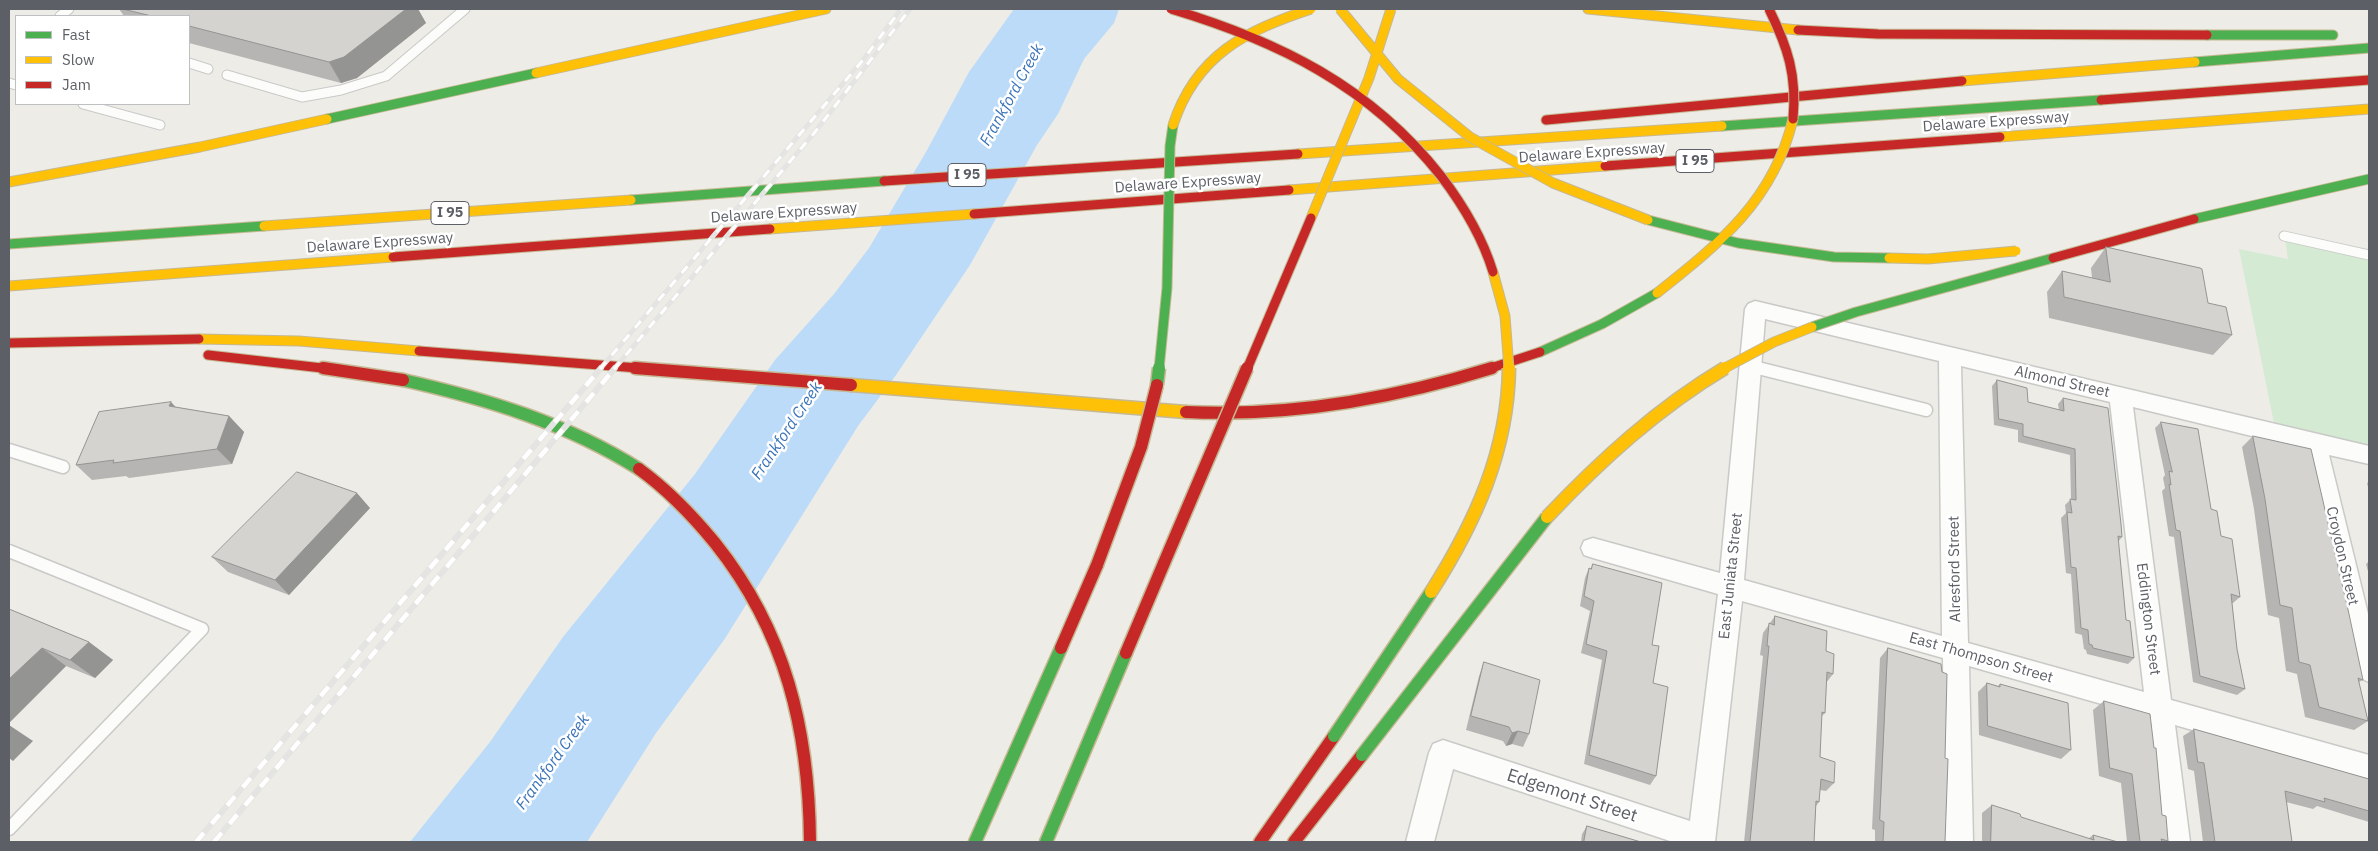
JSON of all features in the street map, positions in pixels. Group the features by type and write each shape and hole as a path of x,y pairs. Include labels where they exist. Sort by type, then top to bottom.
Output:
{"highway":[{"path":"9,181 112,161 826,9"},
{"path":"1171,9 1226,25 1286,50 1344,83 1393,120 1436,166 1472,219 1487,250 1505,309 1509,341 1506,412 1499,450 1487,490 1468,530 1446,570 1260,842"},
{"path":"975,842 1097,564 1136,464 1150,417 1159,374 1167,294 1170,146 1173,122 1180,103 1190,84 1204,68 1238,40 1280,18 1311,9"},
{"path":"1340,9 1371,49 1398,78 1429,107 1460,130 1497,154 1540,177 1585,198 1624,212 1681,229 1792,252 1845,257 1942,260 2024,250"},
{"path":"1046,842 1348,131 1369,78 1391,9"},
{"path":"1588,9 1820,32 2348,35"},
{"path":"1768,9 1784,11"},
{"path":"9,343 221,338 299,341 1192,412 1255,411 1354,402 1398,395 1495,370 1579,337 1657,293 1707,255 1732,230 1767,183 1791,132 1796,108 1795,66 1786,40 1768,9"},
{"path":"1908,22 2111,33"},
{"path":"1533,121 2028,75 2369,48"},
{"path":"112,161 516,65"},
{"name":"Delaware Expressway","path":"9,244 1044,170 1897,115 2369,80"},
{"name":"Delaware Expressway","path":"9,286 2369,109"},
{"path":"1437,130 1476,126"},
{"path":"1389,135 1418,132"},
{"path":"1044,170 1361,138"},
{"path":"1294,842 1541,524 1582,479 1665,408 1706,379 1769,346 1856,312 2194,219 2369,179"},
{"path":"2062,243 2194,219"},
{"path":"25,342 170,352"},
{"path":"199,354 264,360 339,371 467,395 548,421 588,438 623,458 656,482 689,512 718,546 745,584 770,626 787,673 800,722 808,775 810,842"}],"street":[{"name":"Almond Street","path":"1755,309 2369,455"},
{"name":"East Juniata Street","path":"1701,840 1731,588 1755,309"},
{"name":"Alresford Street","path":"1950,355 1957,652 1959,842"},
{"name":"Eddington Street","path":"2120,396 2176,842"},
{"name":"Croydon Street","path":"2315,442 2369,670"},
{"name":"East Thompson Street","path":"1593,548 2369,768"},
{"name":"Edgemont Street","path":"1420,842 1443,753 1701,840"}],"lane":[{"path":"227,75 302,97 341,90 386,76 465,9"},
{"path":"190,63 208,69"},
{"path":"86,105 160,126"},
{"path":"2284,236 2369,255"},
{"path":"1750,366 1926,410"},
{"path":"9,450 63,467"},
{"path":"9,552 202,629 9,829"}],"green space":[{"path":"2284,232 2369,249 2369,455 2276,433 2239,249 2288,259"}],"water":[{"name":"Frankford Creek","path":"1014,9 1119,9 1114,23 1084,59 1058,114 1037,145 970,265 896,375 858,426 724,640 656,733 587,842 410,842 490,742 563,637 695,474 775,360 834,294 869,248 926,152 969,72"}],"building":[{"path":"123,9 406,9 344,57 329,62 190,26 190,15 148,15"},
{"path":"2106,247 2202,269 2208,303 2226,307 2232,335 2064,297 2062,271 2110,282"},
{"path":"1997,380 2027,388 2028,402 2064,411 2063,398 2108,408 2121,524 2122,537 2118,536 2126,620 2130,621 2134,658 2093,648 2089,644 2088,630 2081,628 2076,568 2071,567 2067,512 2072,513 2070,499 2076,500 2075,449 2023,436 2023,424 1999,419"},
{"path":"171,402 169,406 229,416 217,449 113,463 114,460 76,465 99,412"},
{"path":"2161,422 2198,429 2211,509 2217,511 2221,536 2232,539 2240,597 2231,594 2237,649 2245,689 2200,676 2180,531 2176,530 2169,484 2171,485 2169,471 2172,472"},
{"path":"2253,436 2311,449 2363,680 2358,678 2368,721 2319,707 2310,665 2299,662 2292,608 2280,605 2265,499"},
{"path":"297,472 357,493 275,580 212,557"},
{"path":"1593,564 1662,583 1652,645 1659,646 1653,683 1668,687 1656,776 1589,755 1607,651 1586,644 1594,601 1584,596 1589,568 1591,569"},
{"path":"9,609 89,642 70,660 42,648 9,679"},
{"path":"1775,616 1827,631 1826,651 1834,654 1833,674 1827,672 1825,713 1822,712 1820,757 1835,762 1834,783 1821,779 1819,802 1816,801 1814,842 1750,842 1769,646 1767,646 1769,623 1774,625"},
{"path":"1888,648 1941,664 1942,672 1947,674 1945,758 1948,759 1945,842 1883,842 1884,822 1880,820"},
{"path":"1484,662 1540,680 1529,734 1518,731 1512,733 1509,727 1471,716"},
{"path":"1987,683 2000,687 2000,684 2068,703 2071,750 1988,726"},
{"path":"2104,701 2150,714 2154,748 2156,748 2162,815 2166,816 2168,841 2161,839 2162,842 2140,842 2132,774 2110,768"},
{"path":"2194,729 2369,779 2369,811 2324,798 2325,802 2285,791 2292,842 2215,842 2204,763 2198,762"},
{"path":"1992,805 2020,814 2021,817 2094,840 2093,835 2118,842 1991,842"},
{"path":"1587,826 1641,842 1584,842"}],"railway":[{"path":"600,369 863,60 901,9"},
{"path":"614,369 815,132 910,9"},
{"path":"196,842 601,368"},
{"path":"214,842 615,368"}],"traffic: fast":[{"path":"2207,35 2333,35"},
{"path":"2195,62 2369,48"},
{"path":"327,119 536,73"},
{"path":"1722,126 2101,100"},
{"path":"1157,385 1167,288 1170,146 1173,125"},
{"path":"2194,219 2369,179"},
{"path":"631,200 884,181"},
{"path":"1648,220 1738,243 1834,257 1889,258"},
{"path":"9,244 264,226"},
{"path":"1812,327 1856,312 2053,258"},
{"path":"1540,352 1602,324 1657,293"},
{"path":"403,380 495,403 526,413 584,437 639,469"},
{"path":"1362,755 1547,517"},
{"path":"1334,736 1431,592"},
{"path":"975,842 1061,648"},
{"path":"1046,842 1126,653"}],"traffic: slow":[{"path":"536,73 826,9"},
{"path":"1173,125 1181,102 1192,82 1207,64 1245,36 1289,16 1311,9"},
{"path":"1340,9 1398,79 1470,137 1553,183 1648,220"},
{"path":"1311,218 1369,78 1391,9"},
{"path":"1588,9 1798,30"},
{"path":"1962,81 2195,62"},
{"path":"2000,137 2369,109"},
{"path":"9,182 200,147 327,119"},
{"path":"1657,293 1722,239 1760,195 1775,171 1787,146 1793,119"},
{"path":"1298,154 1722,126"},
{"path":"1289,190 1605,166"},
{"path":"264,226 631,200"},
{"path":"770,229 974,214"},
{"path":"1889,258 1928,259 2016,251"},
{"path":"9,286 393,257"},
{"path":"1431,592 1469,528 1484,495 1504,426 1508,391 1509,354 1505,316 1493,272"},
{"path":"1547,517 1605,458 1668,406 1702,382 1737,361 1774,342 1812,327"},
{"path":"199,339 299,341 419,351"},
{"path":"851,385 1186,412"}],"traffic: jam":[{"path":"1171,9 1212,21 1252,36 1327,74 1362,97 1394,124 1424,154 1450,188 1475,228 1493,272"},
{"path":"1769,9 1791,62 1795,87 1793,119"},
{"path":"1798,30 1878,34 2207,35"},
{"path":"2101,100 2369,80"},
{"path":"1546,120 1962,81"},
{"path":"1605,166 2000,137"},
{"path":"884,181 1298,154"},
{"path":"974,214 1289,190"},
{"path":"1164,563 1311,218"},
{"path":"2053,258 2194,219"},
{"path":"393,257 770,229"},
{"path":"9,343 199,339"},
{"path":"419,351 851,385"},
{"path":"1186,412 1277,409 1378,396 1443,382 1540,352"},
{"path":"208,355 303,365 403,380"},
{"path":"1097,565 1141,447 1157,385"},
{"path":"639,469 666,490 682,506 732,564 754,600 773,637 788,676 806,757 810,799 810,842"},
{"path":"1126,653 1164,563"},
{"path":"1061,648 1097,565"},
{"path":"1260,842 1334,736"},
{"path":"1294,842 1362,755"}]}
